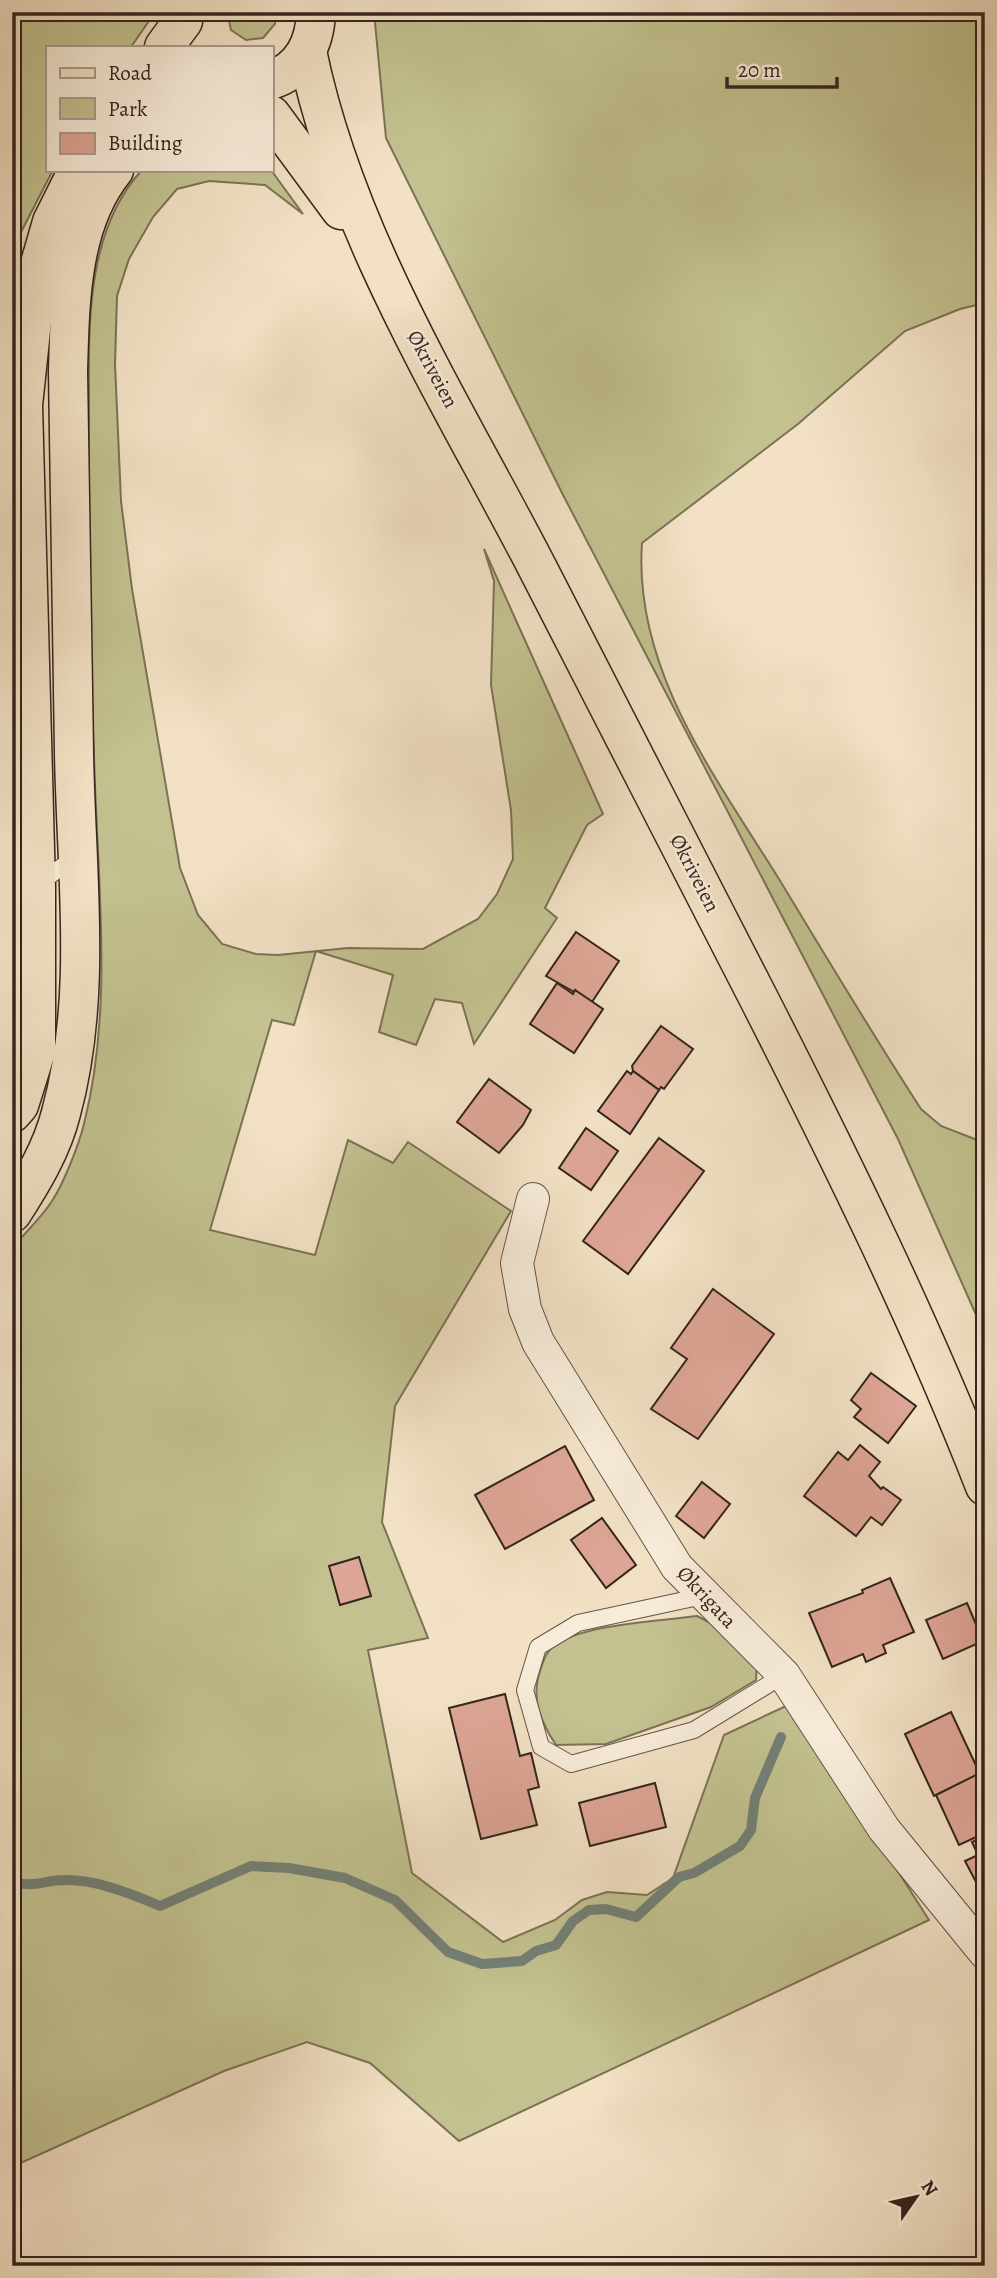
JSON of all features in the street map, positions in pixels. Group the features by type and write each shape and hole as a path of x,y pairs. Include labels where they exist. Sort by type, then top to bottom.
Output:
{"main road":[{"path":"273,79 296,66 307,51 315,31 316,12"},
{"name":"Økriveien","path":"307,51 331,144 382,270 685,853 854,1186 922,1335 985,1486"},
{"name":"Økriveien","path":"273,117 304,156 382,270"},
{"path":"12,1113 19,1105 36,1051 24,887 23,405 20,339 52,222 77,172"},
{"path":"12,1213 31,1184 57,1126 74,1045 81,972 76,856 68,371 70,297 78,250 89,217 113,172"}],"street":[{"name":"Økrigata","path":"533,1199 517,1263 525,1309 538,1342 677,1567 784,1675 884,1829 985,1953"}],"lane":[{"path":"20,339 68,371"},
{"path":"24,887 76,856"},
{"path":"12,993 36,1051"},
{"path":"703,1596 578,1623 538,1647 525,1690 541,1746 570,1764 694,1730 784,1675"}],"green space":[{"path":"12,12 155,12 132,46 46,46 46,172 52,172 20,234 12,241"},
{"path":"227,12 275,12 275,24 263,38 246,40 231,30"},
{"path":"374,12 985,12 985,303 960,309 905,331 798,424 642,543 643,590 651,636 665,680 707,764 921,1109 941,1126 985,1143 985,1335 898,1139 562,493 386,138"},
{"path":"140,172 272,172 303,214 265,185 209,181 177,189 153,217 129,259 117,296 115,364 121,501 132,589 180,868 198,915 222,944 256,954 316,951 294,1025 272,1020 210,1230 315,1255 348,1140 393,1163 408,1142 511,1211 395,1406 382,1522 428,1638 368,1650 412,1873 503,1942 555,1920 582,1900 607,1892 647,1895 673,1878 724,1735 786,1706 873,1832 929,1920 459,2141 370,2063 307,2042 224,2071 12,2167 12,1248 48,1207 71,1163 84,1124 98,1040 102,954 90,600 89,352 93,286 99,254 123,195"},
{"path":"484,549 603,814 587,825 545,908 557,918 474,1044 462,1003 435,999 416,1045 379,1032 393,975 316,951 348,948 423,949 478,919 497,894 513,859 511,810 491,685 494,581"},
{"path":"697,1616 726,1631 757,1661 756,1680 711,1707 606,1744 556,1745 542,1720 536,1693 542,1665 554,1646 587,1631 605,1627"}],"building":[{"path":"576,932 619,961 592,1002 546,976"},
{"path":"557,983 573,994 575,990 603,1009 574,1053 530,1024"},
{"path":"661,1026 693,1049 664,1089 661,1087 659,1090 633,1071 632,1066"},
{"path":"627,1071 631,1074 633,1071 659,1090 630,1134 598,1111"},
{"path":"489,1079 531,1110 523,1125 499,1153 457,1122"},
{"path":"586,1128 618,1151 591,1190 559,1168"},
{"path":"659,1138 704,1171 628,1274 583,1241"},
{"path":"713,1289 774,1334 698,1439 651,1409 687,1359 671,1348"},
{"path":"871,1373 916,1406 888,1443 854,1417 861,1409 851,1400"},
{"path":"860,1445 880,1462 869,1476 881,1489 883,1487 901,1500 882,1525 871,1517 856,1536 804,1496 838,1452 848,1460"},
{"path":"565,1446 594,1500 505,1549 475,1495"},
{"path":"702,1482 730,1504 704,1538 676,1516"},
{"path":"602,1518 636,1565 606,1588 571,1540"},
{"path":"359,1557 371,1596 340,1605 329,1566"},
{"path":"890,1578 914,1632 883,1645 886,1653 866,1662 863,1654 832,1667 809,1613 863,1593 862,1590"},
{"path":"967,1603 983,1641 943,1659 926,1620"},
{"path":"505,1694 520,1756 531,1753 539,1787 528,1790 537,1825 481,1839 449,1708"},
{"path":"951,1712 980,1774 934,1796 905,1734"},
{"path":"978,1774 985,1787 985,1833 959,1845 936,1795"},
{"path":"655,1783 666,1827 590,1846 579,1803"},
{"path":"985,1836 985,1878 976,1882 965,1861 978,1855 972,1842"}],"waterway":[{"path":"12,1882 34,1884 77,1880 101,1885 160,1906 251,1866 289,1868 345,1878 395,1900 448,1952 482,1964 522,1961 536,1951 556,1945 573,1921 589,1910 606,1909 636,1917 679,1877 694,1873 740,1846 751,1830 755,1798 781,1737"}]}
